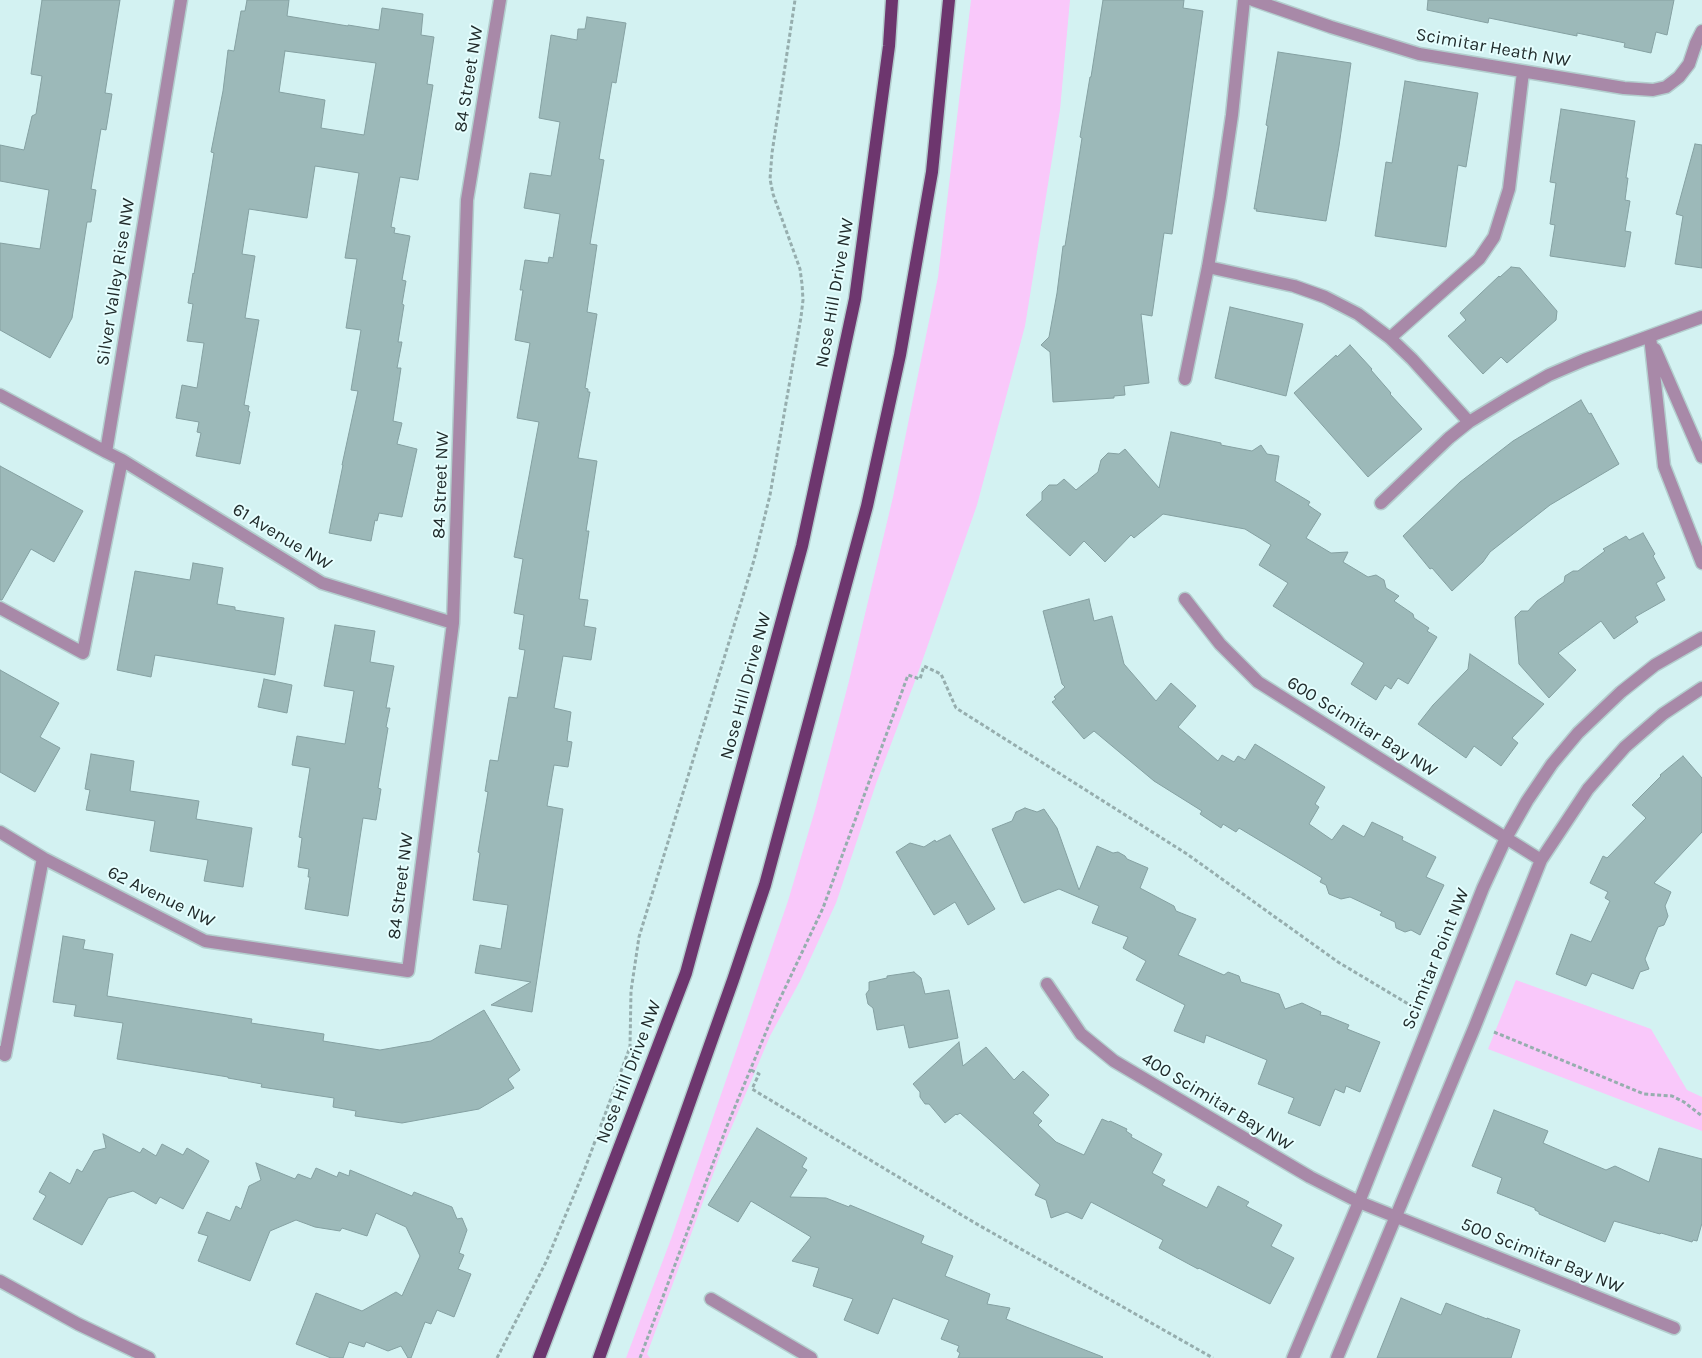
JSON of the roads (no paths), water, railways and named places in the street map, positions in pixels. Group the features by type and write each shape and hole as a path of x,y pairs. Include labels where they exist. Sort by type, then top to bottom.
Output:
{"main road":[{"name":"Nose Hill Drive NW","path":"539,1358 686,972 802,546 854,299 889,46 892,0"},
{"path":"600,1358 765,885 867,506 900,355 932,172 949,0"}],"street":[{"name":"Silver Valley Rise NW","path":"106,452 181,0"},
{"name":"84 Street NW","path":"408,971 453,623 467,200 500,0"},
{"path":"1185,379 1208,267 1232,115 1244,0"},
{"name":"Scimitar Heath NW","path":"1253,0 1340,30 1419,54 1624,88 1654,90 1666,87 1679,77 1689,64 1702,31"},
{"path":"1390,338 1479,259 1494,237 1509,189 1523,72"},
{"path":"1208,267 1294,286 1325,296 1358,314 1390,338 1412,359 1469,422"},
{"path":"1381,503 1469,422 1510,397 1549,375 1584,360 1702,317"},
{"path":"1650,336 1702,457"},
{"path":"1650,336 1664,466 1702,563"},
{"path":"0,395 106,452"},
{"name":"61 Avenue NW","path":"106,452 322,583 453,623"},
{"path":"0,608 82,652 122,460"},
{"name":"600 Scimitar Bay NW","path":"1186,599 1220,644 1258,682 1541,860"},
{"name":"Scimitar Point NW","path":"1293,1358 1359,1202 1484,888 1506,838 1527,801 1552,764 1578,733 1621,692 1655,666 1702,638"},
{"path":"1337,1358 1479,1017 1541,860 1588,789 1625,747 1663,714 1702,688"},
{"name":"62 Avenue NW","path":"0,832 43,858 205,941 408,971"},
{"path":"0,1052 6,1055 43,858"},
{"name":"400 Scimitar Bay NW","path":"1046,984 1082,1034 1114,1061 1310,1177 1359,1202 1396,1217"},
{"name":"500 Scimitar Bay NW","path":"1396,1217 1674,1328"},
{"path":"0,1281 78,1324 149,1358"},
{"path":"711,1299 811,1358"}]}
